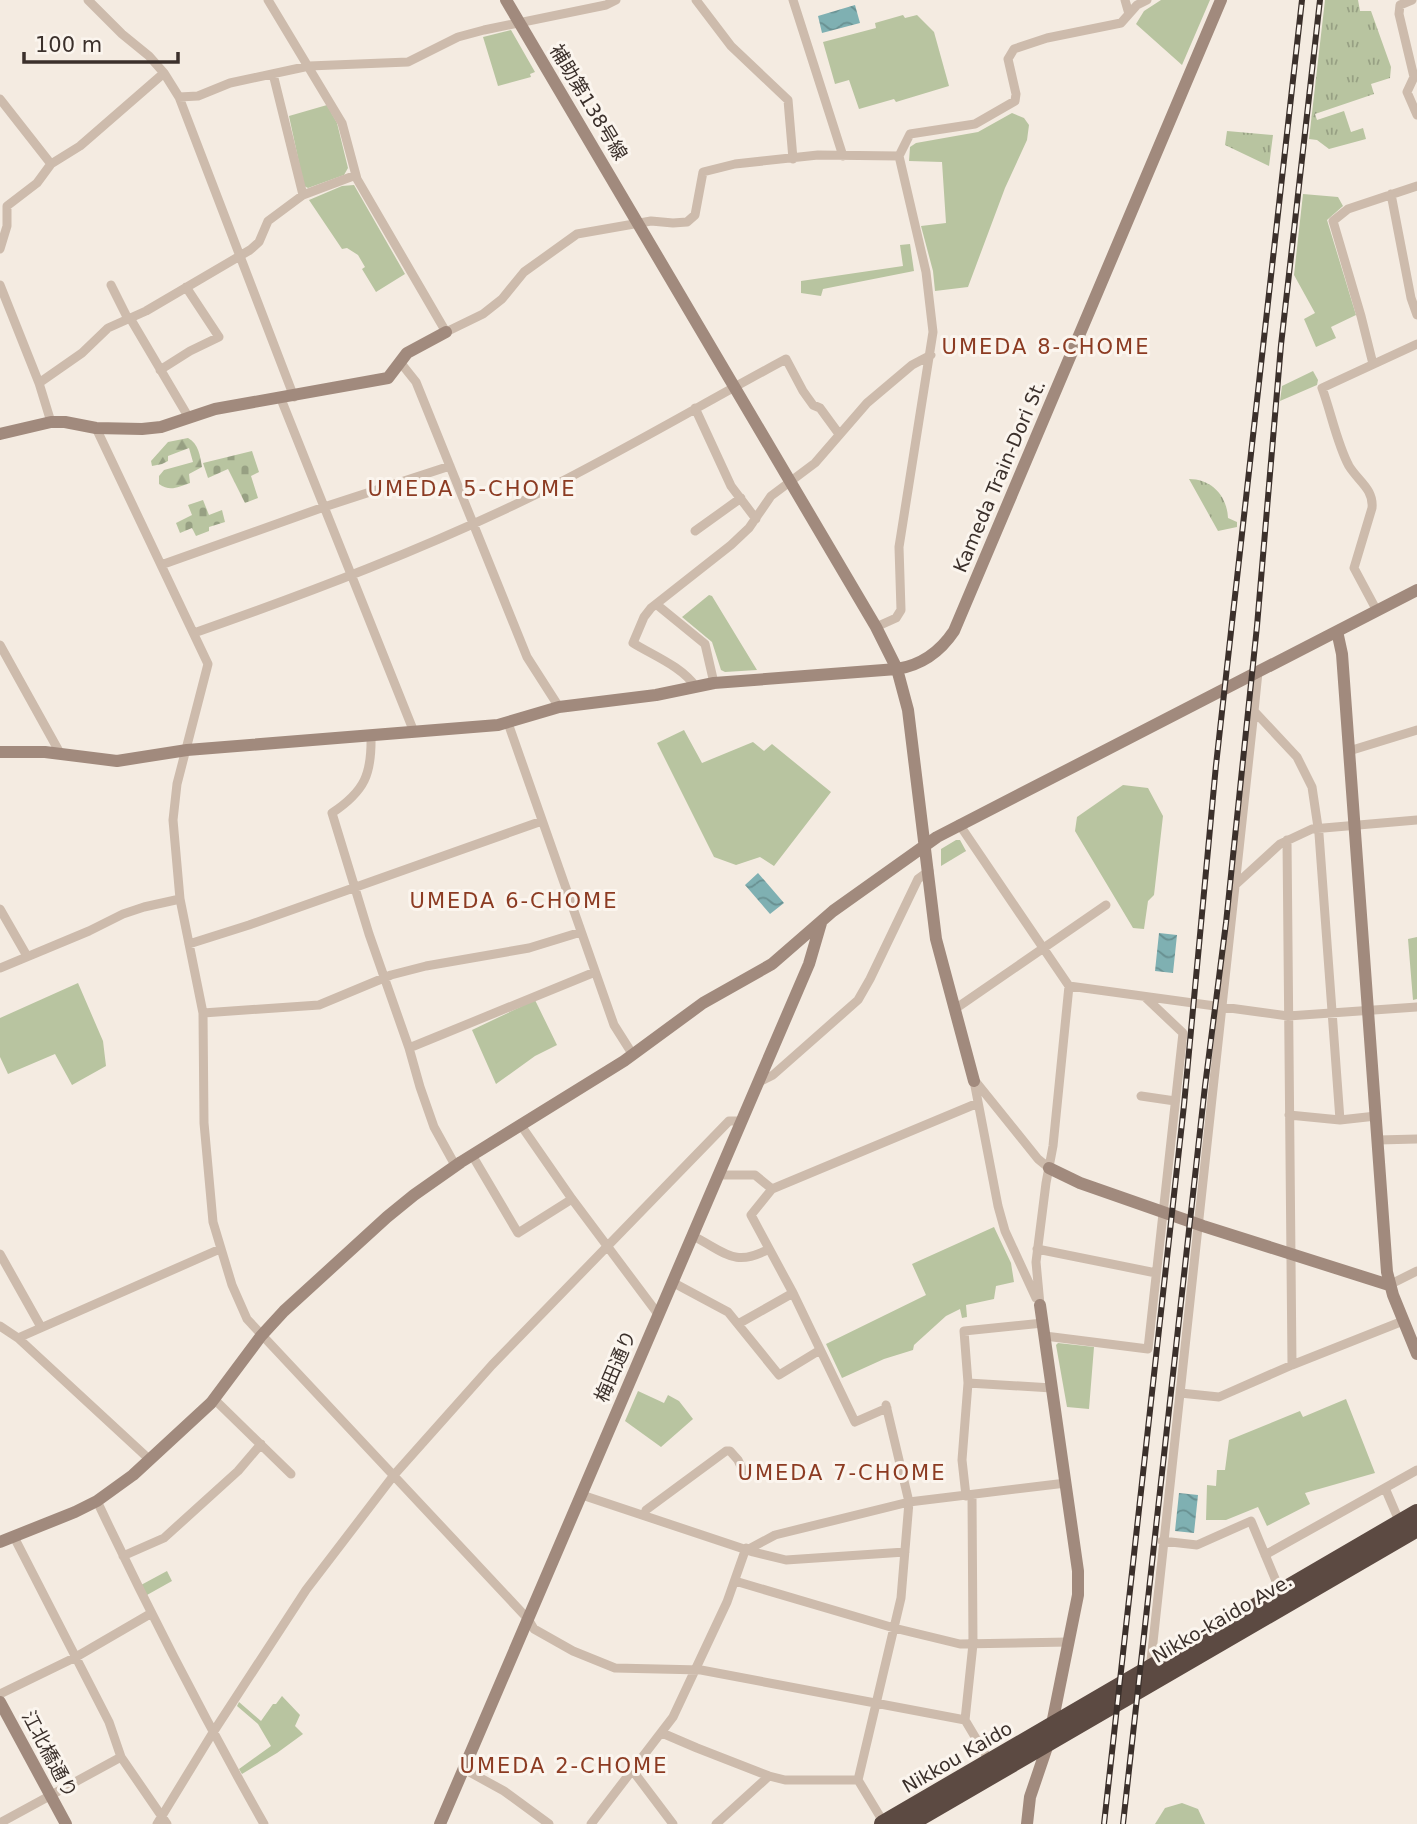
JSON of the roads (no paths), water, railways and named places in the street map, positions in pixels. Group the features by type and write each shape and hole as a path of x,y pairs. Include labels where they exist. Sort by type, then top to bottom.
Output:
{"highway":[{"name":"Nikko-kaido Ave.","path":"1050,1735 1409,1526 1417,1513"},
{"name":"Nikko-kaido Ave.","path":"1050,1735 1150,1670 1281,1593 1409,1526"},
{"name":"Nikkou Kaido","path":"883,1824 990,1762 1050,1735"},
{"name":"Nikkou Kaido","path":"908,1824 1050,1735"}],"street":[{"path":"88,0 149,56 179,97 239,256 324,507 414,732"},
{"path":"268,0 342,123 356,175 446,332"},
{"name":"補助第138号線","path":"506,0 876,627 897,669 908,710 936,939 974,1081"},
{"path":"179,97 198,96 230,83 309,66 408,62 458,37 606,5 616,0"},
{"path":"696,0 731,46 788,100 793,159"},
{"path":"793,0 843,156"},
{"path":"1125,0 1129,14"},
{"path":"876,627 897,618 901,610 901,536 933,332 926,272 899,156 910,134 975,124 1014,101 1016,94 1008,59 1014,49 1047,38 1121,23 1137,5 1147,0"},
{"name":"Kameda Train-Dori St.","path":"0,752 60,753 117,761 187,750 508,723 559,707 656,695 715,683 897,669 929,658 954,631 1221,0"},
{"path":"1412,0 1400,5 1398,14 1414,77 1406,92 1417,115"},
{"path":"0,248 7,226 8,206 37,183 51,164 80,146 164,73"},
{"path":"273,74 303,195"},
{"path":"0,99 51,164"},
{"path":"0,434 51,422 96,428 142,429 167,426 215,409 388,378 414,348 484,314 502,299 524,272 576,234 638,223 687,222 695,215 703,172 708,169 818,155 899,156"},
{"path":"39,383 82,353 108,328 186,287 259,242 268,221 303,195 356,175"},
{"path":"1373,364 1333,221 1348,209 1417,186"},
{"path":"1391,194 1411,298 1417,315"},
{"path":"0,285 39,383 51,422"},
{"path":"111,285 189,418"},
{"path":"160,370 219,337 186,287"},
{"path":"1377,611 1354,568 1373,499 1350,467 1322,388 1417,344"},
{"path":"696,687 673,666 632,643 644,617 656,604 731,545 756,519 771,496 815,463 867,403 912,365 931,355"},
{"path":"194,633 351,576 472,524 539,492 786,359 803,391 813,405 820,408 839,434"},
{"path":"400,362 416,382 527,657 559,707"},
{"path":"695,408 731,486 756,519"},
{"path":"96,428 208,664 177,784 173,820 180,899 203,1013 204,1123 209,1196 220,1248 241,1310 261,1336 394,1475 528,1619 534,1629 573,1651 615,1668 696,1670 965,1720"},
{"path":"161,565 450,466"},
{"path":"695,531 741,498"},
{"path":"0,1542 39,1528 97,1501 133,1475 214,1399 261,1336 284,1311 387,1217 455,1166 633,1055 703,1003 772,964 857,893 924,846 959,824 1417,590"},
{"path":"656,604 705,644 715,683"},
{"path":"1337,631 1342,654 1390,1285 1417,1354"},
{"path":"0,645 60,753"},
{"path":"1150,1670 1258,671"},
{"path":"1254,711 1297,757 1312,787 1340,1120"},
{"path":"508,723 614,1025 633,1055"},
{"path":"1349,751 1417,730"},
{"path":"371,736 372,763 358,792 353,799 332,813 434,1127 455,1166"},
{"path":"1234,886 1287,840 1317,828 1417,820"},
{"path":"189,944 542,821"},
{"path":"959,824 1069,986 1055,1132 1036,1262 1078,1571 1078,1595 1050,1735 1030,1797 1027,1824"},
{"path":"1287,840 1293,1364"},
{"path":"759,1082 773,1076 858,1000 918,880 929,871"},
{"path":"0,968 123,914 144,906 180,899"},
{"path":"956,1009 1106,905"},
{"path":"0,909 27,956"},
{"name":"梅田通り","path":"440,1824 809,964 822,922"},
{"path":"203,1013 319,1005 384,978 426,966 529,948 581,932"},
{"path":"409,1048 596,972"},
{"path":"1069,986 1288,1016 1417,1007"},
{"path":"990,1762 965,1720 973,1644 969,1495 962,1460 968,1383 964,1331 1044,1330 1148,1349 1183,1033 1145,997"},
{"path":"974,1081 1049,1168 1080,1183 1290,1255 1390,1285 1417,1271"},
{"path":"974,1081 1005,1231 1040,1306"},
{"path":"1141,1096 1175,1101"},
{"path":"883,1824 858,1780 901,1598 909,1502 887,1407 855,1422 793,1293 751,1215 772,1189 979,1108 995,1107"},
{"path":"1289,1115 1340,1120 1376,1116"},
{"path":"14,1536 109,1721 121,1757 162,1821 212,1734 306,1590 394,1475 492,1365 729,1121 741,1121"},
{"path":"520,1124 658,1314"},
{"path":"1378,1140 1417,1139"},
{"path":"472,1155 518,1233 572,1199"},
{"path":"718,1175 755,1175 772,1189"},
{"path":"693,1237 738,1259 752,1259 769,1249"},
{"path":"18,1338 220,1248"},
{"path":"1037,1249 1156,1273"},
{"path":"0,1254 41,1327"},
{"path":"1021,1264 1028,1267 1036,1262"},
{"path":"672,1282 728,1312 779,1375 820,1350"},
{"path":"738,1324 793,1293"},
{"path":"1180,1393 1219,1397 1293,1364 1403,1321"},
{"path":"0,1326 18,1338 149,1459"},
{"path":"968,1383 1052,1388"},
{"path":"214,1399 291,1474"},
{"path":"123,1556 164,1538 238,1471 261,1444"},
{"path":"645,1516 646,1510 726,1451 730,1451 738,1460 744,1473"},
{"path":"1265,1555 1417,1470"},
{"path":"591,1824 678,1710 747,1548 775,1535 909,1502 1066,1483"},
{"path":"1385,1488 1409,1526"},
{"path":"582,1495 786,1560 905,1552"},
{"path":"97,1501 150,1614 212,1734 264,1824"},
{"path":"1162,1541 1196,1545 1251,1521 1281,1593"},
{"path":"735,1581 894,1628 960,1644 1068,1642"},
{"path":"0,1695 76,1657 150,1614"},
{"name":"江北橋通り","path":"0,1702 66,1824"},
{"path":"662,1733 785,1780 858,1780"},
{"path":"0,1823 121,1757"},
{"path":"464,1769 504,1791 549,1824"},
{"path":"633,1771 673,1824"},
{"path":"716,1824 769,1776"}],"water":[{"path":"855,5 860,23 822,33 818,16"},
{"path":"758,873 784,903 770,914 745,885"},
{"path":"1159,933 1177,935 1173,973 1155,971"},
{"path":"1179,1493 1198,1495 1194,1533 1175,1531"}],"railway":[{"path":"1104,1824 1184,1105 1216,765 1302,0"},
{"path":"1123,1824 1205,1086 1226,923 1257,626 1281,345 1320,0"}],"district":[{"name":"UMEDA 8-CHOME","path":"1046,347"},
{"name":"UMEDA 5-CHOME","path":"472,489"},
{"name":"UMEDA 6-CHOME","path":"514,901"},
{"name":"UMEDA 7-CHOME","path":"842,1473"},
{"name":"UMEDA 2-CHOME","path":"564,1766"}]}
